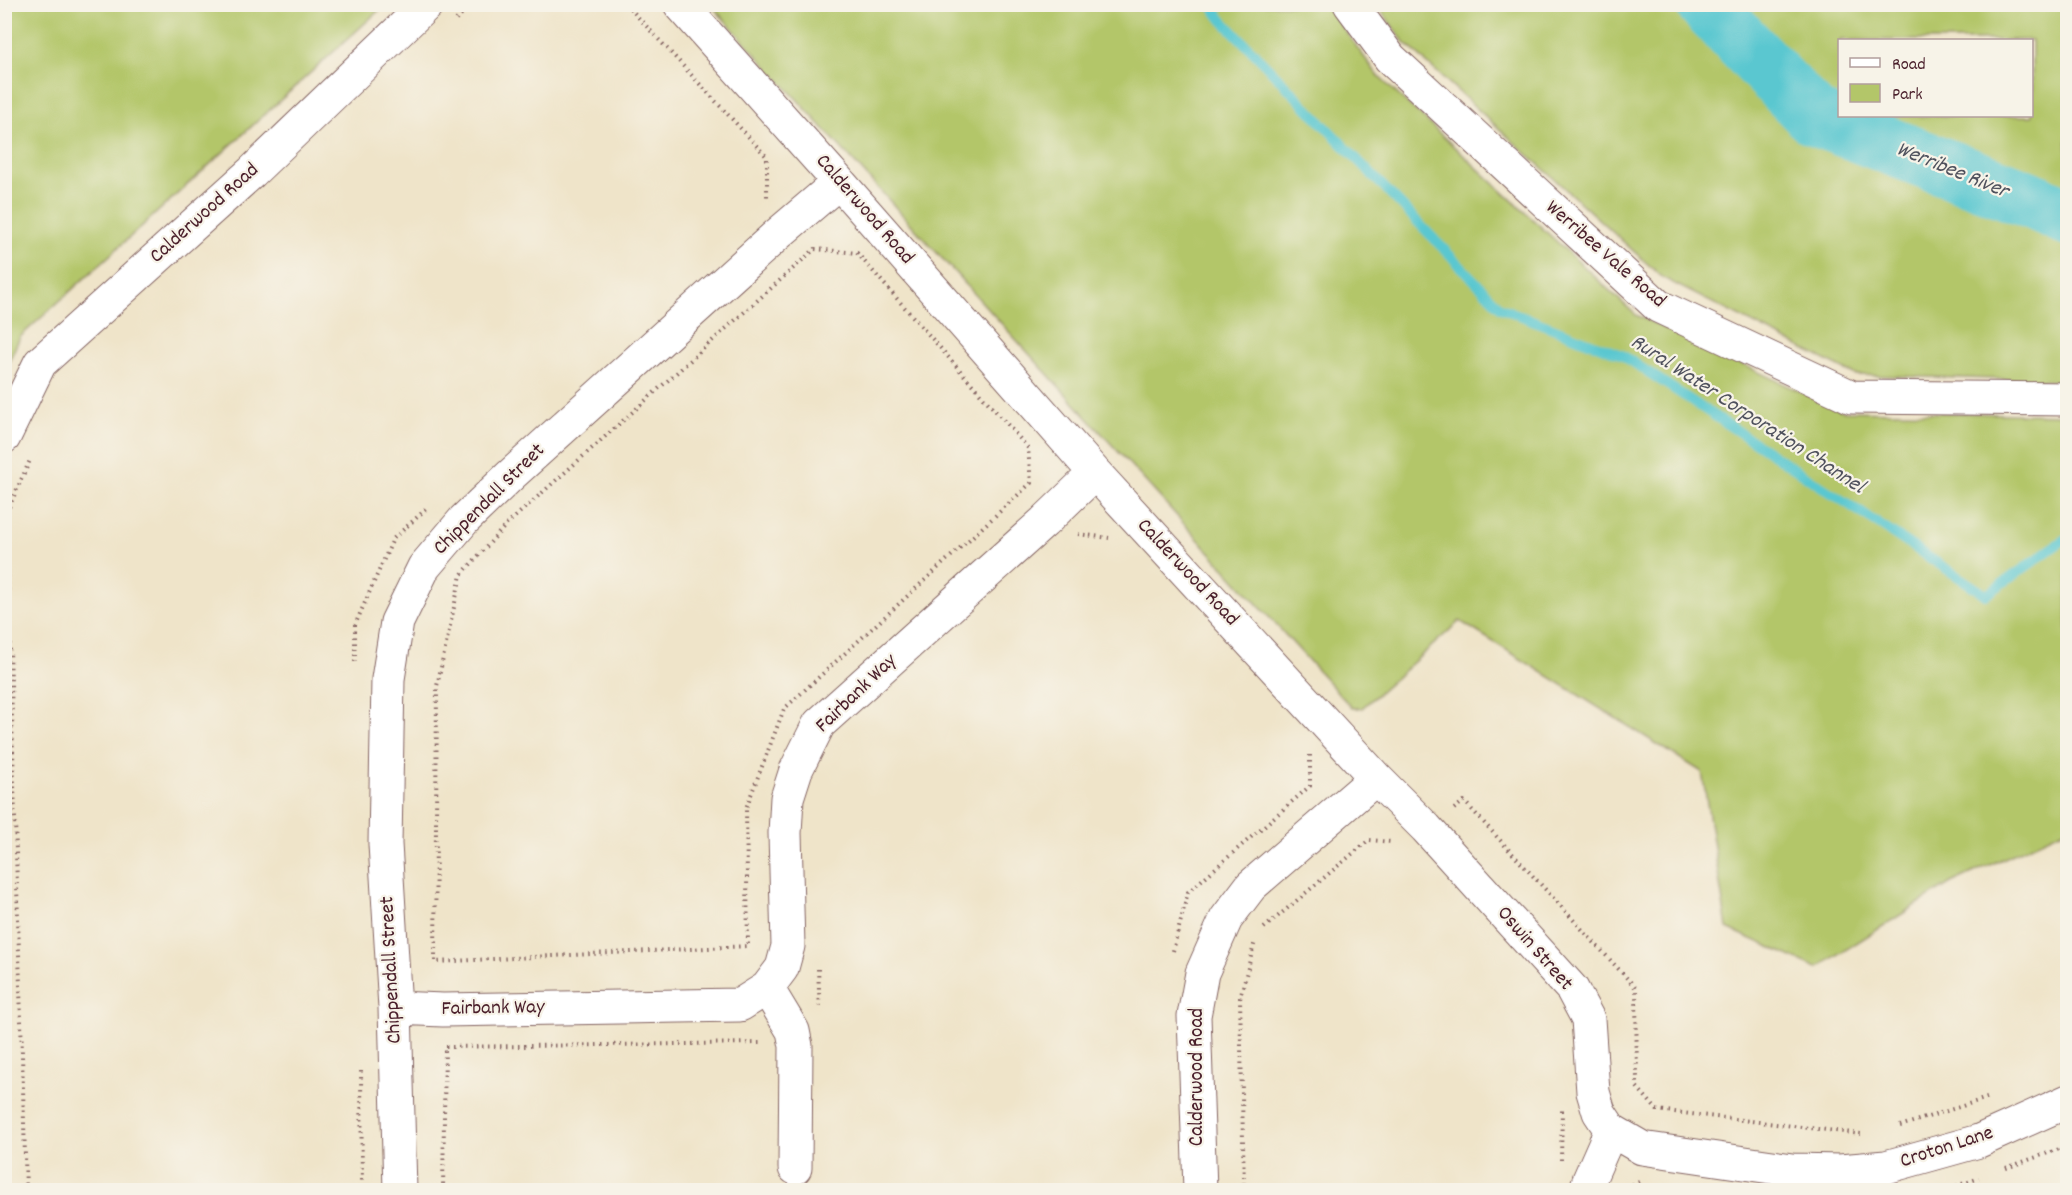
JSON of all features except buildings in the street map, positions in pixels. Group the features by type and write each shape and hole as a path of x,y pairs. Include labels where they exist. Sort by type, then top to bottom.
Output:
{"street":[{"name":"Calderwood Road","path":"680,4 1095,473 1376,778 1251,886 1226,920 1202,973 1194,1016 1200,1191"},
{"name":"Werribee Vale Road","path":"1350,4 1390,58 1658,306 1852,397 2067,399"},
{"name":"Calderwood Road","path":"4,437 40,363 252,172 437,16"},
{"name":"Chippendall Street","path":"400,1191 395,1008 385,844 388,679 397,622 424,567 464,520 778,234 839,182"},
{"name":"Fairbank Way","path":"395,1008 443,1010 740,1005 767,988 782,968 788,946 785,833 787,798 796,770 819,724 1044,522 1095,473"},
{"name":"Oswin Street","path":"1376,778 1426,828 1572,989 1588,1019 1593,1092 1599,1112 1611,1130"},
{"path":"767,988 793,1031 796,1046 795,1168"},
{"name":"Croton Lane","path":"1611,1130 1642,1148 1792,1170 1840,1171 1886,1167 1979,1141 2067,1101"},
{"path":"1586,1191 1588,1180 1611,1130"}],"path":[{"path":"437,16 474,4"},
{"path":"626,4 767,157 768,200 761,204"},
{"path":"815,249 857,253 1028,448 1031,483 784,709 746,808 748,946 435,962 437,686 461,575 506,525 815,249"},
{"path":"26,1191 5,514 34,449"},
{"path":"355,671 355,625 393,539 428,507"},
{"path":"1072,540 1078,534 1116,539"},
{"path":"1170,961 1188,892 1310,786 1310,747"},
{"path":"818,961 820,1020"},
{"path":"443,1191 446,1047 763,1043 763,1053"},
{"path":"361,1060 362,1191"},
{"path":"1560,1167 1562,1107"}],"green space":[{"path":"5,4 385,5 20,337 5,370"},
{"path":"711,5 1326,5 1379,77 1636,315 1842,411 2067,415 2067,829 1951,883 1817,968 1727,928 1702,772 1460,621 1362,708 1352,708"},
{"path":"1377,5 2067,5 2067,381 1855,375 1663,278 1404,42"}],"waterway":[{"name":"Rural Water Corporation Channel","path":"1210,4 1222,20 1501,308 1622,355 1986,595 2068,537"},
{"name":"Werribee River","path":"1705,4 1814,117 2033,201 2068,217"}]}
